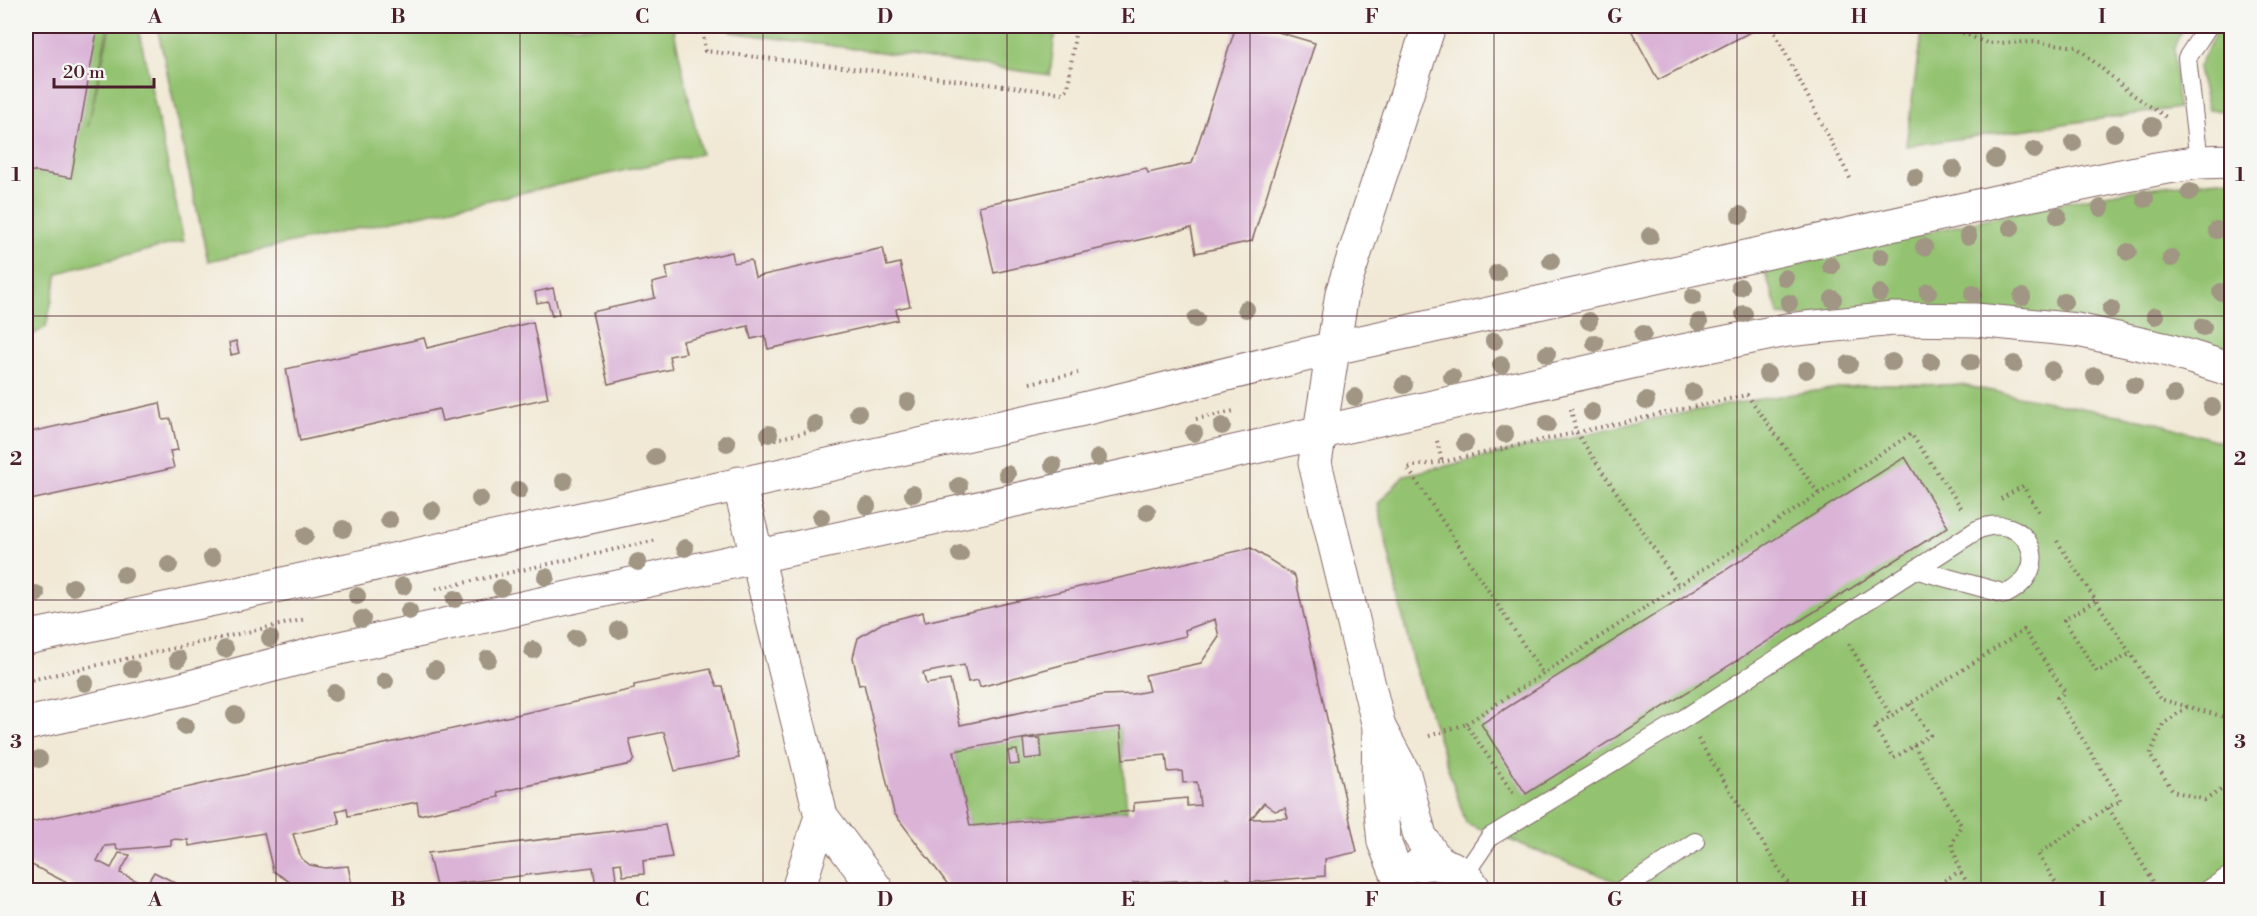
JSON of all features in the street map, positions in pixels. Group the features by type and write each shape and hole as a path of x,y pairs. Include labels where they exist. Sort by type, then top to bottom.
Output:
{"main road":[{"path":"1428,26 1342,293 1316,463 1379,727 1378,783 1384,843 1394,883 1410,868 1459,876"},
{"path":"26,638 1075,411 1334,348 2018,197 2198,147 2232,161"},
{"path":"26,724 179,690 337,649 1787,330 1893,319 1976,320 2078,330 2168,350 2232,370"},
{"path":"739,483 821,816 877,891"},
{"path":"1379,727 1404,774 1420,836 1459,876"},
{"path":"798,891 821,816"}],"lane":[{"path":"2198,147 2187,58 2208,26"},
{"path":"1459,876 1490,837 1685,718 1918,570 1974,524 2007,527 2024,536 2034,553 2032,571 2020,587 2006,594 1918,570"},
{"path":"1623,891 1695,842"},
{"path":"2208,891 2232,874"}],"path":[{"path":"702,26 705,51 1064,93 1068,88 1076,26"},
{"path":"1946,26 1987,43 2040,42 2077,47 2128,92 2169,119 2198,147"},
{"path":"1776,33 1852,182"},
{"path":"1544,674 1407,467 1442,462 1747,395 1819,494"},
{"path":"1569,411 1573,406"},
{"path":"1569,411 1580,408"},
{"path":"1569,411 1576,432 1679,586"},
{"path":"1429,736 1466,724 1911,434 1974,524 2022,486 2047,524"},
{"path":"1426,439 1437,439 1442,462"},
{"path":"2053,534 2160,699 2231,719"},
{"path":"2095,600 2064,620 2091,663 2097,672 2130,654"},
{"path":"1835,621 1891,716"},
{"path":"1910,704 1930,735 1894,758 1874,727 2024,630 2065,692 2058,698 2121,801 2108,807 2038,854 2059,888 2055,891"},
{"path":"2187,707 2163,724 2150,755 2173,791 2205,800 2232,783"},
{"path":"1685,718 1792,891"},
{"path":"1466,724 1528,814"},
{"path":"1914,745 1961,825 1952,844 1960,871 1972,891"},
{"path":"2108,807 2158,891"},
{"path":"1929,891 1960,871"}],"green space":[{"path":"26,26 108,26 88,127 110,26 138,26 184,241 58,273 46,327 26,339"},
{"path":"157,26 673,26 701,154 208,261"},
{"path":"732,26 1056,26 1050,75 731,32"},
{"path":"1922,26 2183,26 2174,48 2178,108 1906,146"},
{"path":"2231,26 2231,111 2208,110 2198,68 2216,31"},
{"path":"2231,179 2231,353 1779,315 1765,272 2055,204 2172,185"},
{"path":"1884,384 1961,385 2155,422 2231,445 2231,874 2214,890 1637,890 1466,823 1412,659 1378,504 1404,475 1702,409 1763,398"},
{"path":"1120,727 1127,811 970,826 954,751 1038,736"}],"building":[{"path":"26,26 98,26 71,178 26,170"},
{"path":"1236,26 1258,26 1315,43 1252,241 1196,253 1191,228 994,273 979,206 1146,168 1148,173 1192,163"},
{"path":"1629,26 1762,26 1658,80"},
{"path":"883,248 887,266 900,263 910,306 896,309 898,320 768,349 765,336 751,339 748,326 683,341 686,353 669,356 672,369 608,384 592,312 655,298 652,283 668,279 666,267 732,252 734,263 751,260 755,277"},
{"path":"553,288 559,314 552,316 548,301 537,303 535,292"},
{"path":"533,322 548,398 442,421 439,409 300,441 286,369 424,338 427,348"},
{"path":"236,341 239,353 231,355 229,343"},
{"path":"160,403 163,420 171,419 178,450 170,451 174,468 26,501 26,433"},
{"path":"1905,457 1948,527 1526,794 1481,724"},
{"path":"1251,548 1295,576 1357,852 1325,859 1325,876 1231,884 1230,878 1133,883 1133,888 1108,890 952,890 894,813 864,684 859,685 853,657 858,638 882,623 923,612 925,622","holes":["1215,619 1219,637 1201,663 1145,675 1149,691 1133,694 1103,695 960,725 950,680 926,684 923,673 964,665 968,682 978,680 980,687 1065,664 1186,636 1185,630","1120,727 1123,759 1166,755 1168,772 1182,771 1183,783 1197,782 1200,805 1187,806 1187,798 1134,803 1134,811 970,826 954,751 1038,736","1264,803 1275,811 1285,808 1288,818 1251,819"]},
{"path":"710,669 717,686 723,686 739,758 675,771 664,732 629,739 634,759 631,764 498,792 499,797 419,815 417,802 348,816 347,808 336,811 340,824 293,834 301,858 310,865 325,868 348,866 353,890 302,890 273,871 264,833 189,846 188,840 171,839 171,845 117,850 116,845 105,846 97,861 111,868 119,853 130,855 120,873 146,885 154,872 190,890 81,890 26,862 26,823 634,689 634,685"},
{"path":"1040,738 1042,757 1025,759 1023,739"},
{"path":"1017,750 1019,764 1010,765 1008,751"},
{"path":"665,825 672,857 643,861 644,874 623,876 621,863 614,864 617,884 596,886 593,867 436,886 428,853"}]}
